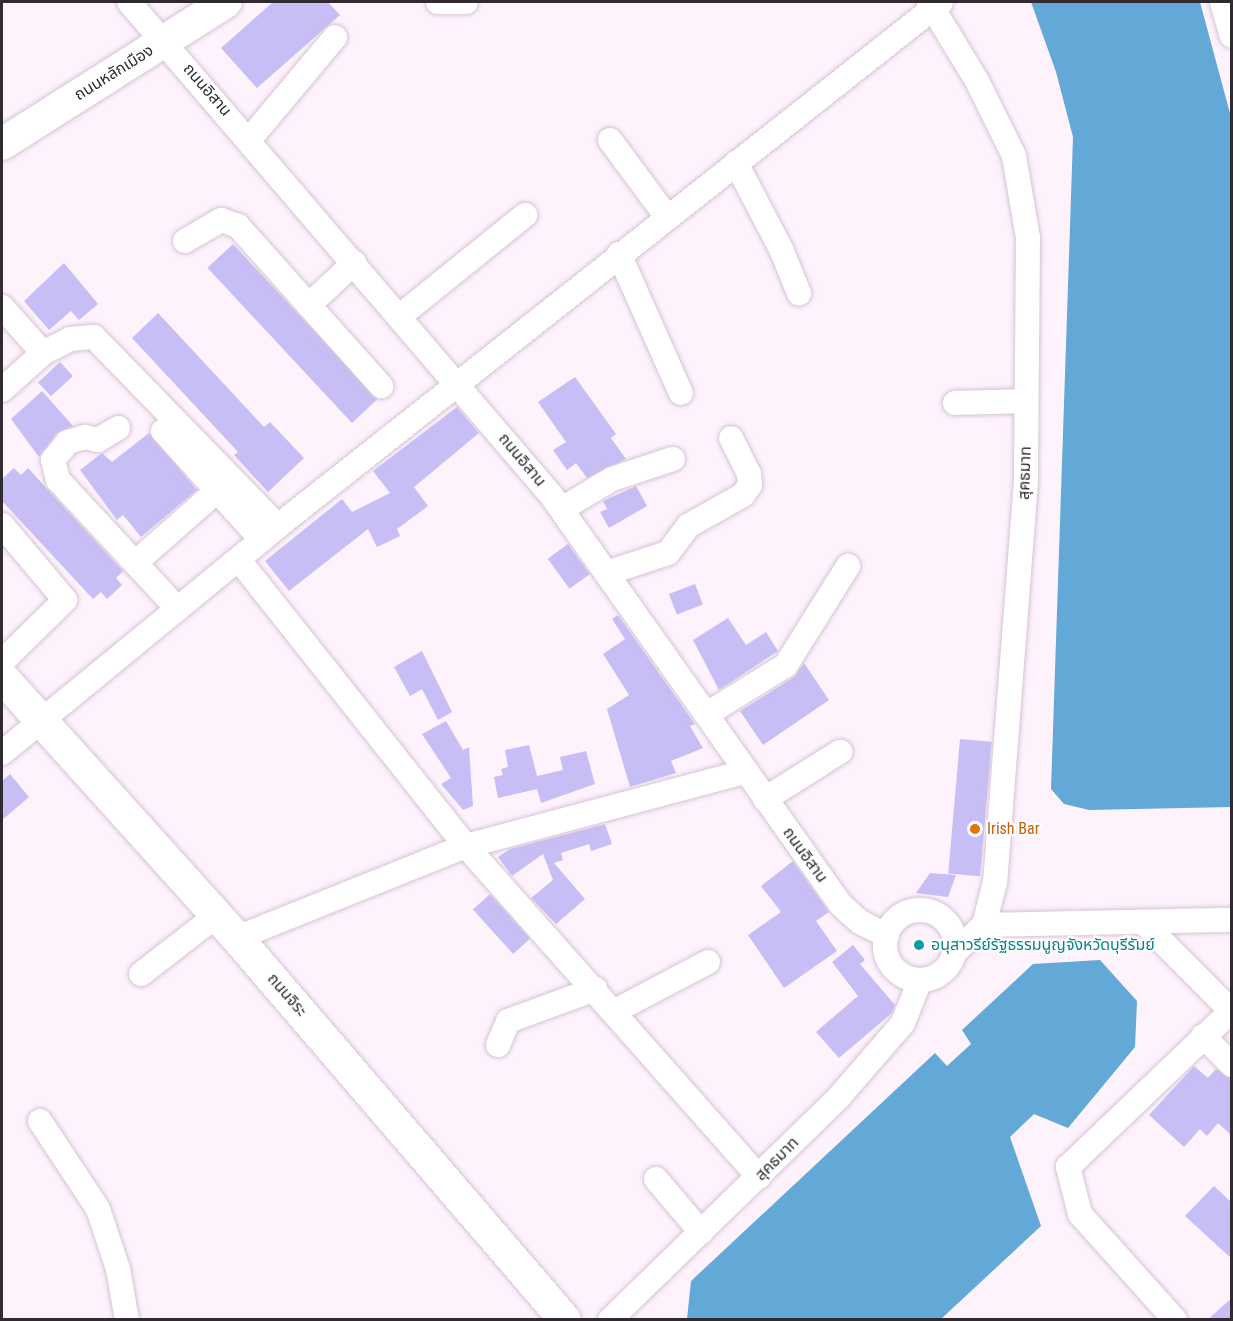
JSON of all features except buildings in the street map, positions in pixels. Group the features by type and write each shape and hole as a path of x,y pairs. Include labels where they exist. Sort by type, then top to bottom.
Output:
{"main road":[{"name":"ถนนหลักเมือง","path":"2,144 226,2"},
{"name":"ถนนจิระ","path":"2,677 217,915 565,1320"}],"street":[{"name":"ถนนอิสาน","path":"129,2 458,383 562,509 707,714 745,772 841,905 860,922 887,936"},
{"path":"438,2 466,2"},
{"path":"1222,2 1232,36"},
{"path":"2,753 270,533 934,3"},
{"name":"สุคธมาท","path":"934,3 977,81 1014,156 1028,238 1026,481 995,882 984,925"},
{"path":"249,140 335,37"},
{"path":"610,140 667,217"},
{"path":"735,163 781,249 799,293"},
{"path":"400,316 525,215"},
{"path":"185,241 221,220 238,226 381,386"},
{"path":"619,254 681,393"},
{"path":"309,305 354,262"},
{"path":"2,307 43,353"},
{"path":"2,390 43,353 70,339 94,337 270,533"},
{"path":"955,403 1026,401"},
{"path":"118,428 98,440 86,437 68,442 53,460 58,480 178,609"},
{"path":"163,431 217,490 270,533"},
{"path":"608,573 668,553 688,526 743,495 750,484 749,474 731,438"},
{"path":"562,509 612,479 673,459"},
{"path":"135,563 217,490"},
{"path":"2,525 65,600 2,662"},
{"path":"239,560 466,846 615,1011 759,1177"},
{"path":"707,714 786,665 848,566"},
{"path":"765,799 840,752"},
{"path":"237,938 466,846 745,772"},
{"path":"954,953 952,930 946,921 926,910 904,914 887,936 890,964 898,973 920,980 942,973 954,953 984,925 1145,924 1232,920"},
{"path":"141,974 217,915"},
{"path":"1145,924 1230,1013 1203,1036 1068,1167 1080,1214 1175,1320"},
{"path":"615,1011 708,962"},
{"name":"สุคธมาท","path":"610,1320 839,1097 903,1023 920,980"},
{"path":"498,1045 508,1021 595,989"},
{"path":"1203,1036 1232,1065"},
{"path":"40,1121 98,1209 118,1269 127,1320"},
{"path":"656,1179 701,1232"}],"water":[{"path":"1031,2 1200,2 1231,117 1231,807 1089,810 1064,804 1051,789 1073,137 1056,72"},
{"path":"1100,960 1137,1001 1135,1047 1068,1128 1034,1114 1010,1137 1041,1226 941,1319 687,1319 691,1281 935,1053 947,1066 971,1044 962,1030 1033,964"}],"place":[{"name":"Irish Bar","path":"975,829"},
{"name":"อนุสาวรีย์รัฐธรรมนูญจังหวัดบุรีรัมย์","path":"919,945"}]}
